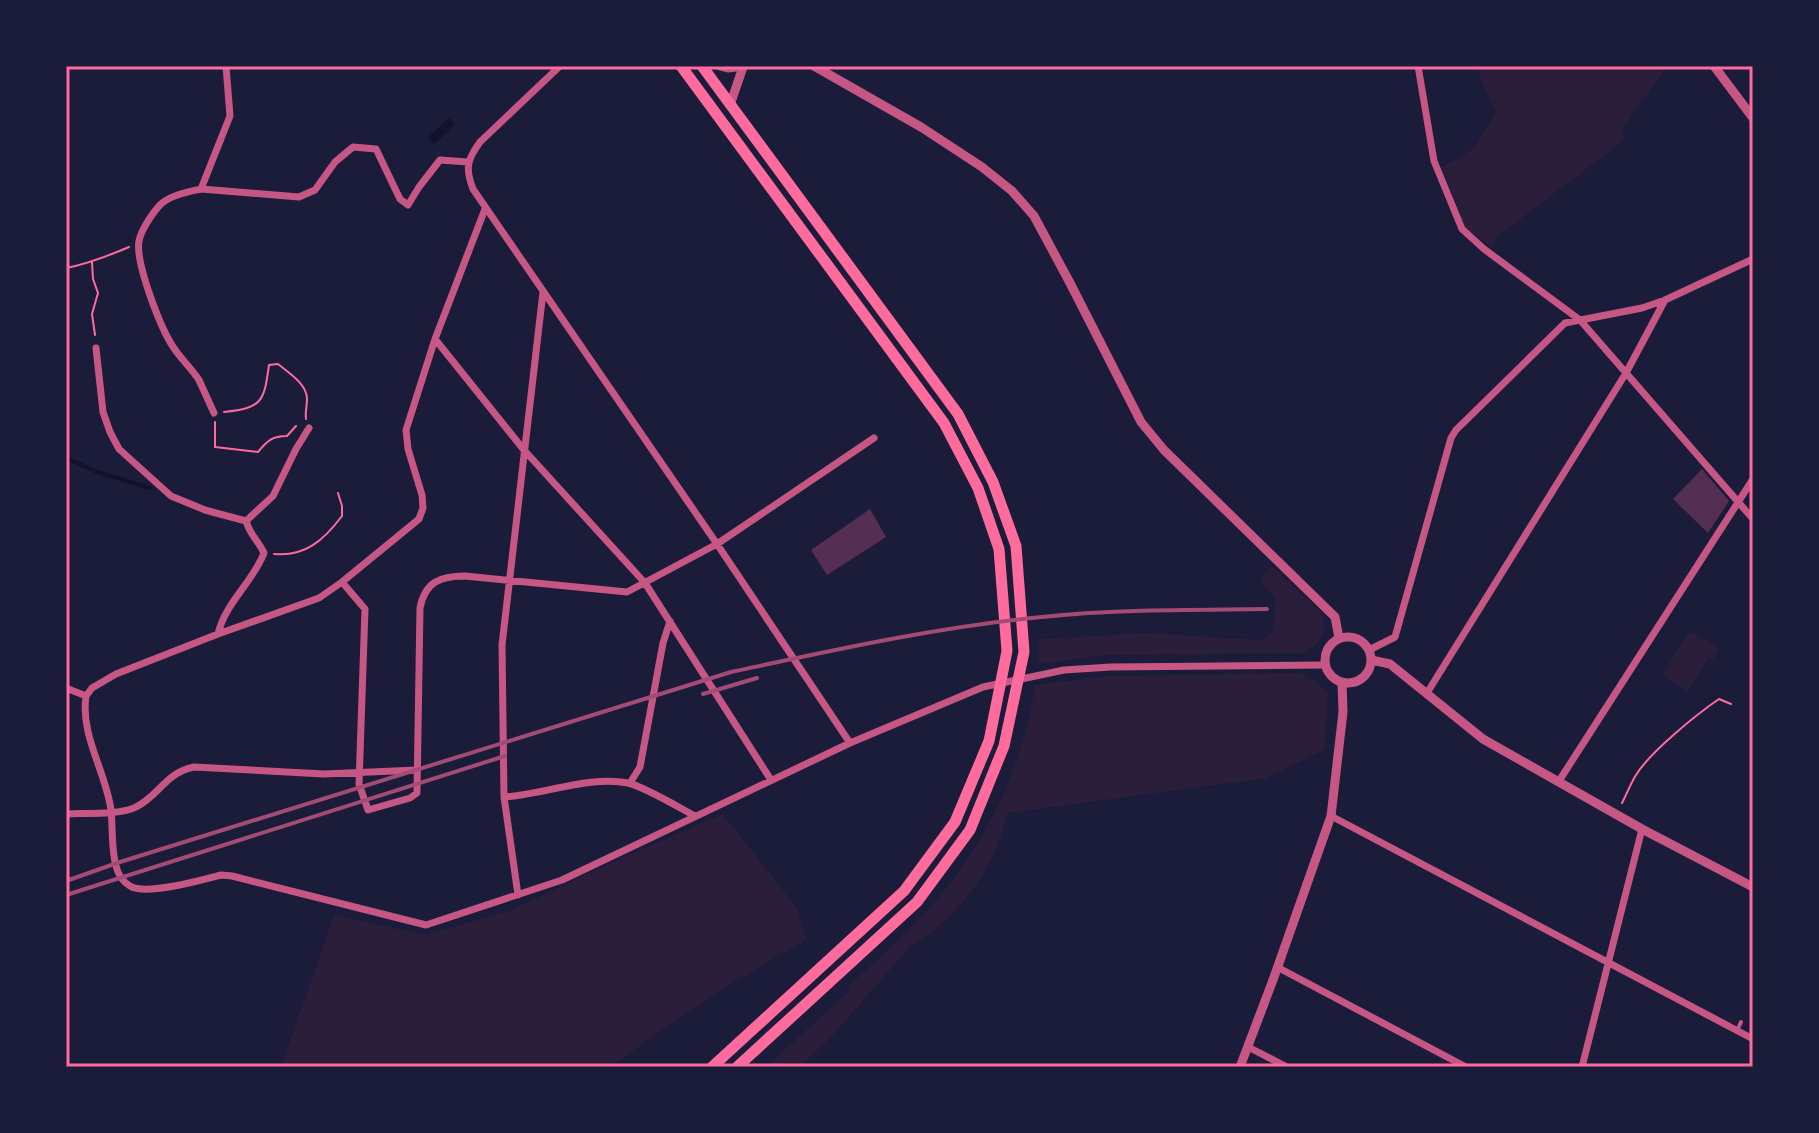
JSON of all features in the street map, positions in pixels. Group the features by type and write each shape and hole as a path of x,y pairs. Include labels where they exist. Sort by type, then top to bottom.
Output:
{"main road":[{"path":"681,66 944,423 978,488 999,549 1007,651 989,741 955,822 904,891 712,1067"},
{"path":"702,66 958,414 993,482 1016,546 1024,652 1004,746 970,830 917,902 737,1067"}],"street":[{"path":"201,189 230,116 226,66"},
{"path":"560,66 480,142 468,162 473,189 850,743"},
{"path":"720,66 744,67 730,105"},
{"path":"814,66 921,127 1012,191 1034,216 1141,422 1164,450 1335,617 1339,638"},
{"path":"1418,66 1434,161 1462,229 1484,249 1580,320 1753,519"},
{"path":"1714,66 1753,118"},
{"path":"214,413 199,380 167,335 146,284 139,242 162,203 201,189 299,197 315,190 335,162 353,147 376,149 400,199 408,205 440,160 468,162"},
{"path":"485,209 435,339 406,430 408,449 422,495 423,508 419,519 319,598 116,674 92,688 86,696 84,711 107,788 118,872 133,888 149,890 221,875 232,876 426,925 562,880 850,743 983,687 1064,670 1325,665"},
{"path":"1370,655 1395,637 1451,438 1456,430 1565,323 1642,308 1753,259"},
{"path":"518,895 504,797 502,645 543,292"},
{"path":"1427,693 1626,373 1665,300"},
{"path":"435,339 524,450 645,583 771,780"},
{"path":"96,348 103,412 119,449 171,496 205,510 246,521"},
{"path":"246,521 273,496 308,424"},
{"path":"342,582 365,609 359,784 368,810 410,798 417,793 420,608 422,596 429,586 449,576 627,592 717,544 874,438"},
{"path":"1559,781 1753,479"},
{"path":"218,634 221,619 259,568 264,553 249,532 246,521"},
{"path":"630,783 640,767 663,643 670,621"},
{"path":"1370,655 1370,667 1356,681 1342,682 1331,676 1325,665 1328,646 1339,638 1360,640 1370,655 1390,664 1483,739 1642,829 1753,887"},
{"path":"1240,1067 1331,816 1343,712 1342,682"},
{"path":"66,688 86,696"},
{"path":"66,814 123,812 135,808 148,800 172,775 194,767 324,774 417,770"},
{"path":"504,797 605,780 630,783 695,816"},
{"path":"1331,816 1753,1039"},
{"path":"1582,1067 1642,829"},
{"path":"1277,967 1466,1067"},
{"path":"1248,1047 1287,1067"}],"lane":[{"path":"1737,1031 1741,1022"}],"path":[{"path":"66,268 92,262 139,242"},
{"path":"92,262 98,293 92,314 96,348"},
{"path":"274,363 302,384 307,395 305,413 308,424 299,423 287,436 268,440 258,452 215,447 214,413 243,410 261,401 269,365 274,363"},
{"path":"264,553 290,554 316,544 342,516 338,493"},
{"path":"1616,814 1637,774 1651,757 1719,699 1731,704"}],"shaded area":[{"path":"1477,66 1667,66 1622,130 1625,140 1494,239 1493,248 1465,228 1442,167 1475,147 1496,112"},
{"path":"449,118 455,125 434,144 428,137"},
{"path":"1272,566 1322,613 1322,637 1304,653 1106,655 1039,664 1039,639 1146,633 1263,640 1273,631 1275,598 1259,579"},
{"path":"1692,632 1719,649 1713,660 1709,658 1687,691 1662,675"},
{"path":"1297,673 1314,680 1328,693 1325,749 1266,778 1008,813 989,863 972,891 949,917 911,946 833,1035 800,1067 766,1067 851,989 850,985 916,922 965,862 1010,778 1021,748 1035,685 1108,676"},
{"path":"723,814 796,907 807,939 721,990 609,1067 281,1067 334,915 426,935 509,911"}],"building":[{"path":"1702,469 1729,501 1708,533 1673,499"},
{"path":"870,509 886,537 827,575 811,550"}],"waterway":[{"path":"66,453 69,459 97,472 150,488"}],"railway":[{"path":"66,881 731,672 886,640 1003,621 1154,610 1267,609"},
{"path":"703,694 757,678"},
{"path":"66,895 505,756"}]}
